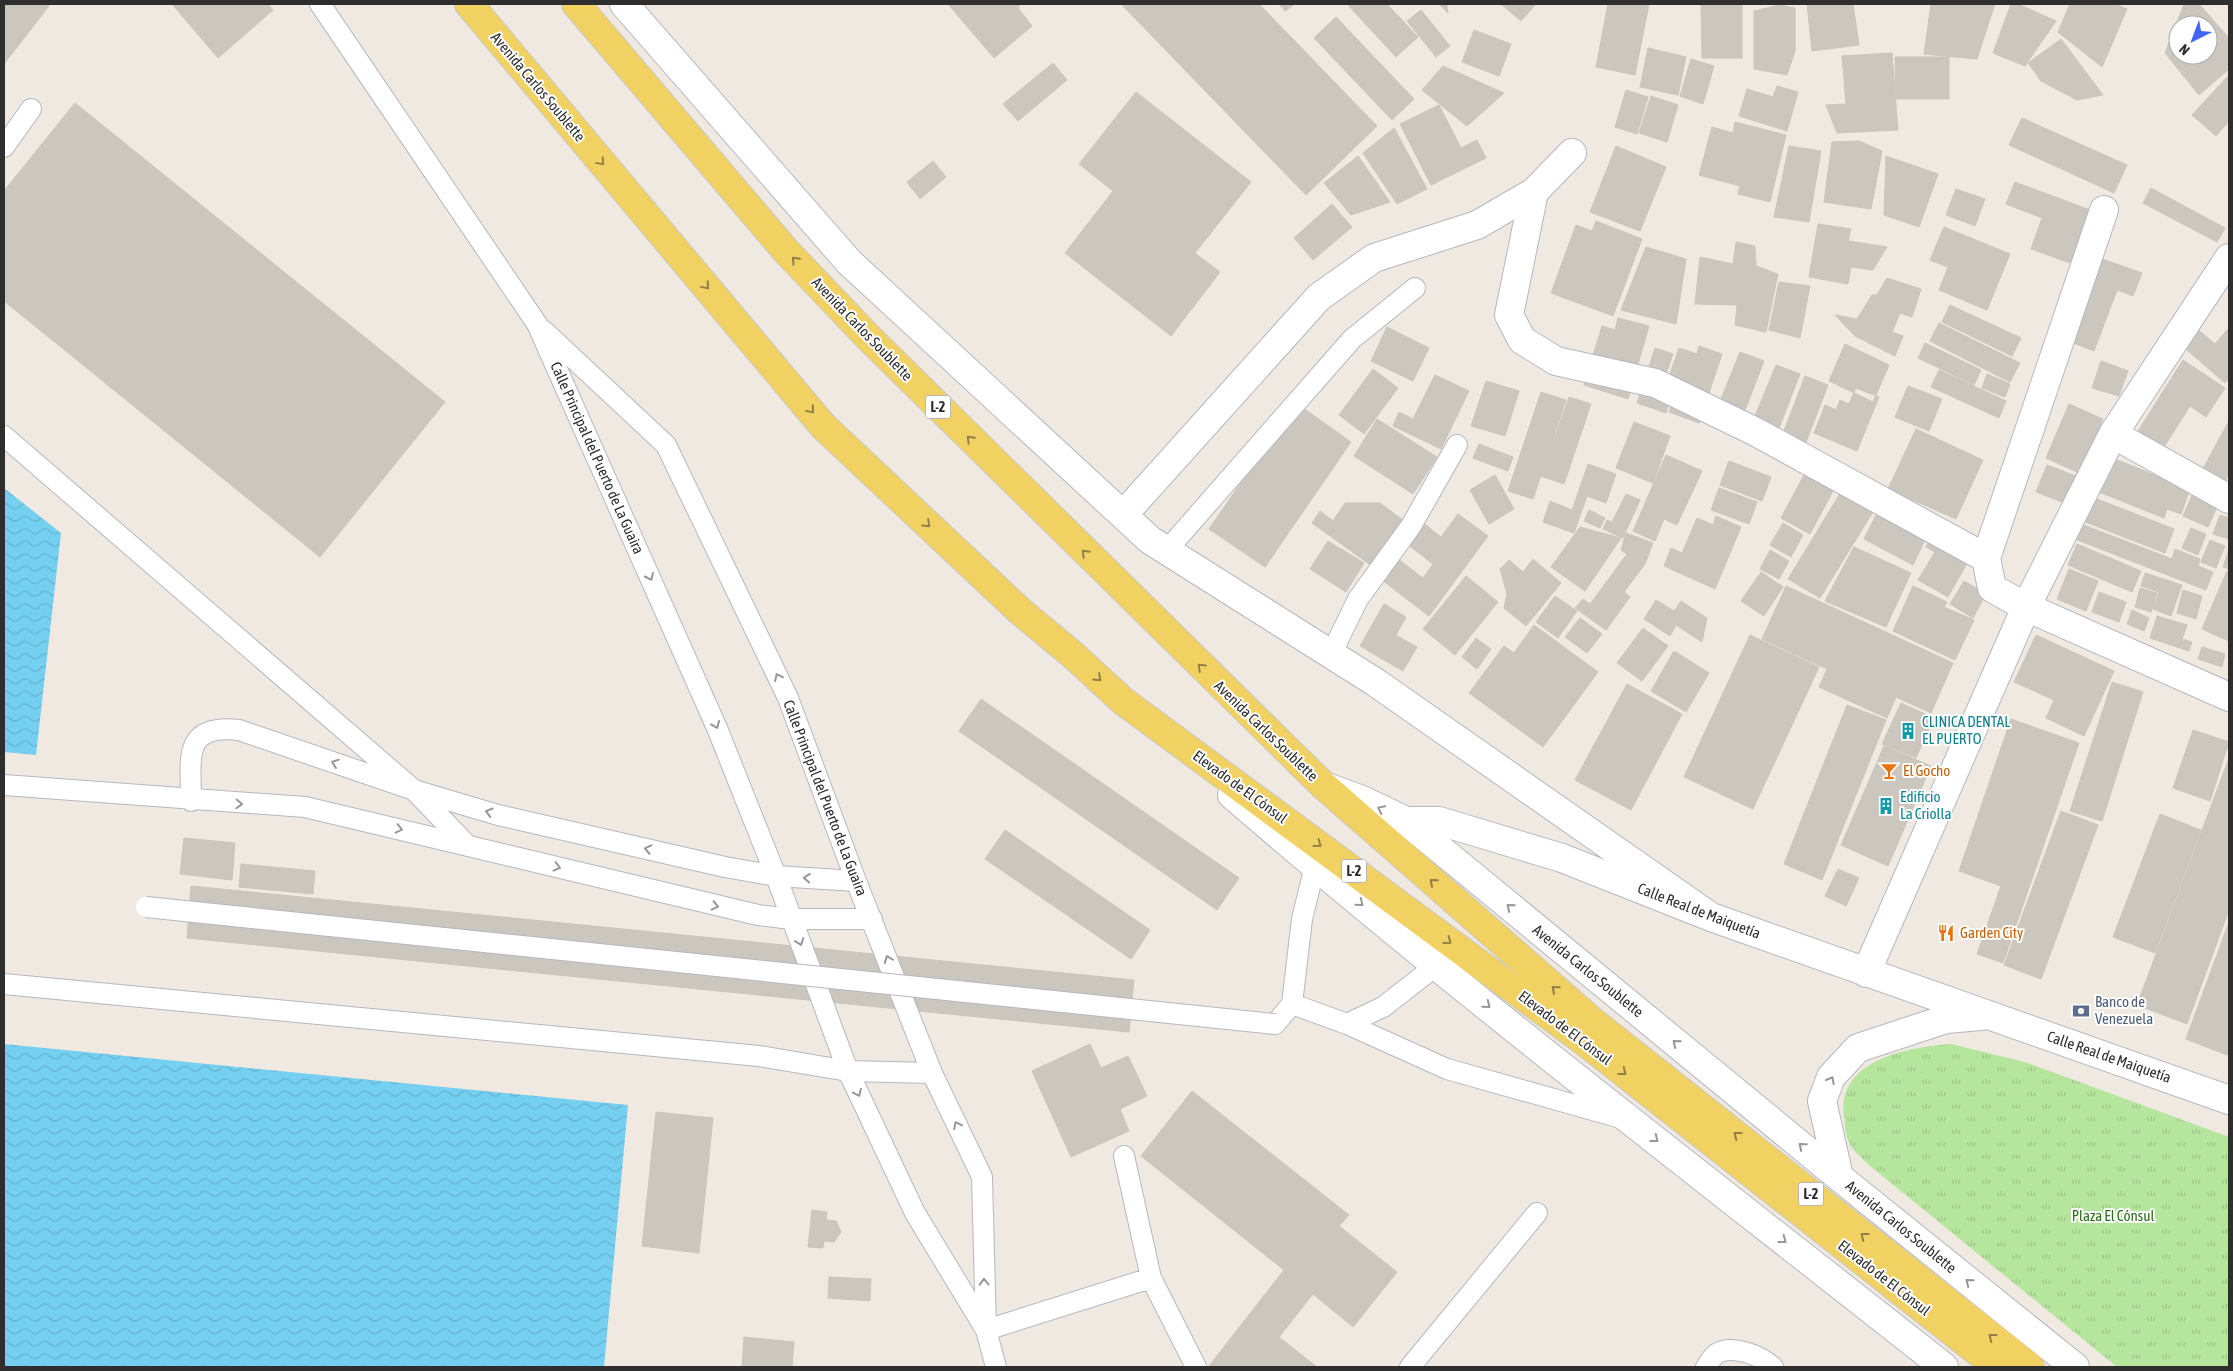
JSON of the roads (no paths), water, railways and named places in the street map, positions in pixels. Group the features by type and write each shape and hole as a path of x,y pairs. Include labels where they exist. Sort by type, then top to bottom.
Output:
{"main road":[{"name":"Avenida Carlos Soublette","path":"469,4 823,426 1020,611 1073,654 1124,701"},
{"name":"Avenida Carlos Soublette","path":"576,4 786,251 868,337 1324,786"},
{"name":"Elevado de El Cónsul","path":"1124,701 1585,1042 1997,1367"},
{"name":"Elevado de El Cónsul","path":"1324,786 1592,1021 2030,1367"}],"street":[{"path":"624,4 850,262 1150,540 1375,682 1711,917"},
{"path":"1123,515 1319,297 1374,258 1477,225 1534,192 1572,153"},
{"path":"1534,192 1509,315 1522,340 1556,361 1655,383 1756,432 1986,558"},
{"path":"2104,210 1986,558 1992,588 2026,607 2229,698"},
{"path":"1866,972 2026,607 2113,434 2229,258"},
{"path":"2113,434 2229,499"},
{"name":"Avenida Carlos Soublette","path":"1124,701 1315,866 1944,1367"},
{"name":"Avenida Carlos Soublette","path":"1324,786 1362,800 1406,821 1839,1177 2075,1367"},
{"name":"Calle Real de Maiquetía","path":"1406,821 1439,821 1562,858 1711,917 2229,1100"},
{"name":"Calle Real de Maiquetía","path":"1839,1177 1822,1101 1830,1077 1858,1048 1946,1019 1989,1015"}],"lane":[{"name":"Calle Principal del Puerto de La Guaira","path":"320,4 537,324 717,728 776,876 848,1071 915,1213 986,1330"},
{"path":"4,147 31,110"},
{"path":"1168,550 1352,339 1415,288"},
{"name":"Calle Principal del Puerto de La Guaira","path":"537,324 666,445 788,698 856,882 932,1073 982,1177 986,1330 996,1367"},
{"path":"4,436 414,790 466,844"},
{"path":"1331,654 1358,599 1411,526 1457,445"},
{"path":"191,801 191,757 195,742 204,733 219,728 238,730 414,790 498,814 725,867 776,876 856,882"},
{"path":"4,785 191,801 305,807 758,915 791,919 872,919"},
{"path":"146,907 1275,1024 1292,1004 1302,919 1315,866"},
{"path":"1347,1024 1383,1007 1437,965"},
{"path":"4,984 759,1056 848,1071 932,1073"},
{"path":"1292,1004 1347,1024 1447,1069 1633,1121"},
{"path":"1124,1156 1151,1278 1196,1367"},
{"path":"1410,1367 1537,1214"},
{"path":"986,1330 1151,1278"},
{"path":"1706,1367 1715,1355 1732,1349 1766,1361 1772,1367"}],"water":[{"path":"4,488 61,533 36,755 4,752"},
{"path":"4,1044 628,1105 604,1367 4,1367"}],"place":[{"name":"CLINICA DENTAL EL PUERTO","path":"1908,731"},
{"name":"El Gocho","path":"1889,771"},
{"name":"Edificio La Criolla","path":"1886,806"},
{"name":"Garden City","path":"1946,933"},
{"name":"Banco de Venezuela","path":"2081,1011"}],"park label":[{"name":"Plaza El Cónsul","path":"2113,1216"}]}
